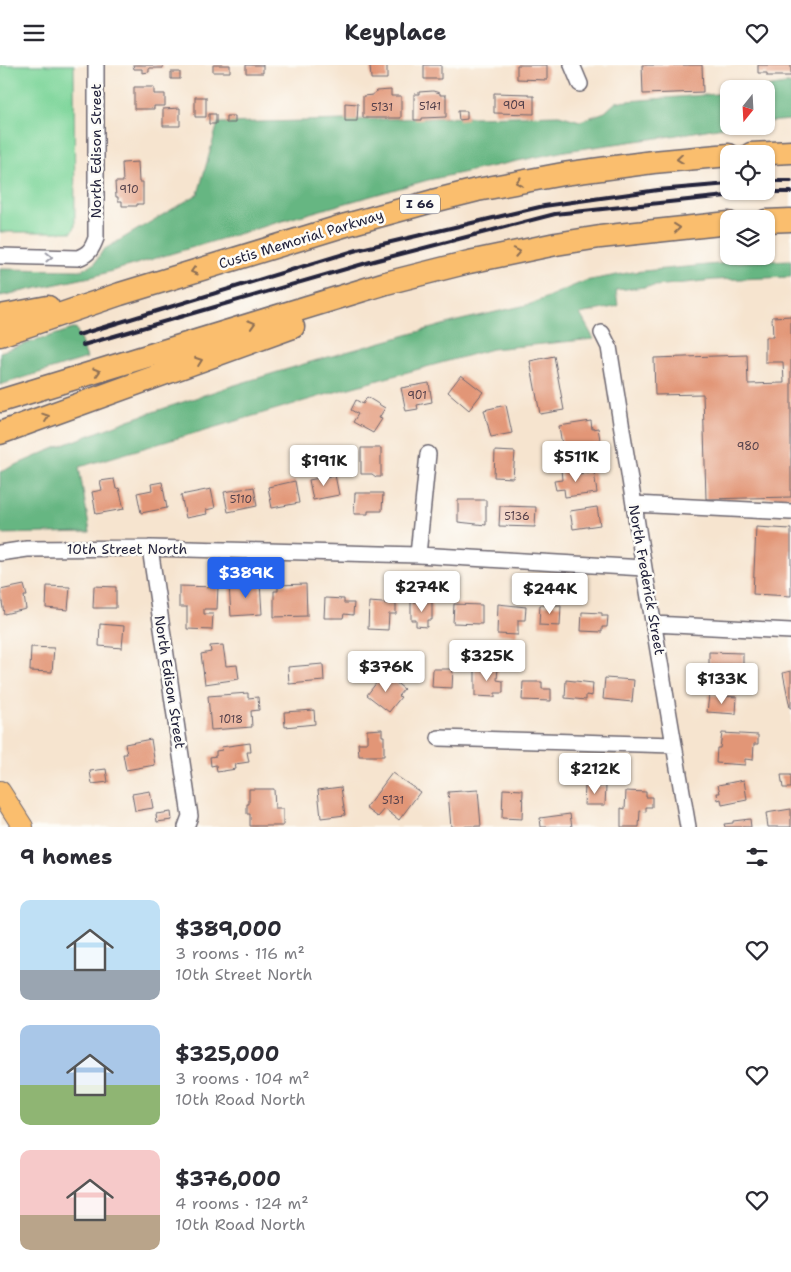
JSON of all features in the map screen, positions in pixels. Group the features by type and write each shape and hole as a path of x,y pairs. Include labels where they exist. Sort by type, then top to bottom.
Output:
{"highway":[{"path":"775,153 791,152"},
{"name":"Custis Memorial Parkway","path":"0,335 120,294 389,212 477,190 607,167 720,156"},
{"path":"775,221 791,220"},
{"path":"0,401 386,283 469,262 547,245 591,238 720,224"},
{"path":"0,433 291,327 405,292 469,262"},
{"path":"0,316 120,294"}],"main road":[{"path":"0,791 22,827"}],"street":[{"name":"North Edison Street","path":"0,256 78,258 86,255 92,248 96,238 96,65"},
{"path":"572,65 580,84"},
{"name":"North Frederick Street","path":"612,342 634,504 688,827"},
{"path":"418,555 428,454"},
{"path":"634,504 791,512"},
{"name":"North Edison Street","path":"150,548 188,822"},
{"name":"10th Street North","path":"0,553 27,549 150,548 418,555 644,567"},
{"path":"654,624 791,631"},
{"path":"439,738 674,745"}],"green space":[{"path":"0,65 74,65 75,227 72,232 0,232"},
{"path":"791,83 791,120 775,121 775,86"},
{"path":"720,94 720,128 565,151 428,180 95,276 0,296 0,269 81,270 95,263 103,250 198,194 218,123 559,115 580,121 605,112 616,102"},
{"path":"791,260 791,277 714,280 616,290 618,306 580,314 594,339 492,349 342,390 79,467 90,532 0,534 0,472 48,451 129,420 314,361 457,321 531,304 585,281 633,272 720,264 775,265 775,261"},
{"path":"76,328 87,358 0,385 0,352"}],"building":[{"path":"133,65 163,65 163,68 149,68 149,72 142,73 142,69 134,69"},
{"path":"213,65 230,65 230,72 213,72"},
{"path":"246,65 263,65 263,73 246,73"},
{"path":"370,65 387,65 387,79 371,79"},
{"path":"424,65 441,65 441,79 424,79"},
{"path":"517,65 547,65 547,80 517,79"},
{"path":"642,65 702,65 703,92 643,94"},
{"path":"758,65 791,65 791,76 767,76 767,73 758,73"},
{"path":"171,72 180,72 180,79 171,79"},
{"path":"134,87 154,87 154,94 165,94 165,106 154,106 154,109 134,109"},
{"path":"391,90 391,96 401,96 401,118 363,118 363,96 373,95 376,91"},
{"path":"433,91 440,93 440,95 446,95 446,117 414,120 414,94"},
{"path":"494,93 529,94 529,96 534,96 534,114 494,113"},
{"path":"195,97 206,97 206,117 195,117"},
{"path":"345,103 358,104 357,121 345,121"},
{"path":"180,108 180,126 163,126 163,109"},
{"path":"458,111 467,111 467,119 459,120"},
{"path":"209,114 216,114 216,124 209,124"},
{"path":"226,116 235,116 235,123 226,123"},
{"path":"138,162 139,182 143,182 143,204 122,206 122,201 118,201 118,197 116,197 115,182 123,182 122,163"},
{"path":"791,316 791,497 706,499 703,394 655,395 654,358 747,355 748,384 784,383 783,362 765,362 765,337 773,337 772,317"},
{"path":"554,356 564,410 540,414 530,361"},
{"path":"461,375 483,392 469,410 448,392"},
{"path":"429,383 432,402 417,405 418,409 406,411 401,388"},
{"path":"367,397 385,408 379,418 382,419 373,433 353,422 358,414 351,410 356,400 363,404"},
{"path":"506,405 512,433 491,437 484,410"},
{"path":"591,421 592,429 598,428 602,451 564,457 559,426"},
{"path":"361,448 381,448 381,477 376,477 372,474 361,474"},
{"path":"495,451 515,452 513,478 494,477"},
{"path":"576,467 577,474 594,472 597,493 565,497 564,489 556,490 554,481 562,480 561,469"},
{"path":"335,475 339,495 313,500 309,480"},
{"path":"114,479 116,489 119,488 124,509 96,514 92,492 102,490 100,481"},
{"path":"295,481 299,503 272,508 268,487"},
{"path":"162,482 167,508 141,513 137,493 152,490 151,484"},
{"path":"254,487 257,506 228,512 224,492"},
{"path":"211,489 215,508 206,510 207,514 186,518 181,495"},
{"path":"355,493 383,493 382,511 354,514"},
{"path":"458,500 486,500 486,525 458,522"},
{"path":"500,506 536,507 535,527 499,526"},
{"path":"597,507 600,525 573,529 570,511"},
{"path":"756,527 791,529 791,596 753,594"},
{"path":"260,582 262,614 231,616 229,584"},
{"path":"306,584 307,616 274,617 274,591 278,591 278,585"},
{"path":"24,585 27,596 24,596 26,609 4,614 0,590"},
{"path":"47,586 70,587 68,610 46,608"},
{"path":"94,586 116,587 116,608 93,608"},
{"path":"179,586 218,587 217,609 204,609 204,614 213,614 212,630 187,629 187,607 179,607"},
{"path":"325,598 344,599 344,603 354,603 353,615 344,614 343,618 324,618"},
{"path":"369,602 396,604 396,614 389,614 388,630 368,629"},
{"path":"411,602 432,602 432,620 427,620 427,627 416,626 416,620 411,620"},
{"path":"454,604 482,605 482,624 453,623"},
{"path":"498,604 526,607 525,620 518,620 518,635 497,634"},
{"path":"540,605 561,605 560,626 539,625"},
{"path":"582,612 602,613 602,616 608,616 607,627 602,627 602,632 581,631"},
{"path":"100,624 124,626 122,648 99,646"},
{"path":"223,645 226,666 237,665 239,679 205,684 201,654 211,652 210,646"},
{"path":"31,647 54,648 52,672 30,671"},
{"path":"709,652 743,653 743,677 701,676 702,666 709,667"},
{"path":"323,664 324,681 289,684 288,667"},
{"path":"475,666 498,667 497,680 503,681 503,693 495,693 495,697 475,696"},
{"path":"433,669 453,669 452,688 432,687"},
{"path":"791,671 791,708 790,708 783,673"},
{"path":"384,673 404,689 398,696 401,697 389,712 367,695"},
{"path":"605,678 634,680 632,702 603,699"},
{"path":"566,680 593,683 592,696 586,695 586,700 565,698"},
{"path":"523,682 542,682 542,689 551,689 551,701 522,700"},
{"path":"248,693 248,698 258,697 259,710 251,711 252,727 211,730 208,696"},
{"path":"709,695 737,697 736,714 707,712"},
{"path":"314,710 315,724 285,727 284,712"},
{"path":"382,729 384,756 359,756 358,743 367,743 367,730"},
{"path":"722,733 758,735 758,744 754,744 753,760 745,759 745,765 716,763 717,748 720,748"},
{"path":"151,739 155,765 126,770 123,754 127,754 125,744"},
{"path":"250,743 251,752 247,752 249,762 235,764 236,769 217,772 216,765 211,766 210,757 216,756 216,751 222,750 221,747"},
{"path":"106,769 108,782 92,784 90,771"},
{"path":"392,773 420,792 399,820 385,809 378,817 366,808"},
{"path":"781,775 791,775 791,788 783,788"},
{"path":"744,780 747,800 722,805 721,799 718,800 717,793 720,793 718,785"},
{"path":"585,786 606,786 605,805 584,805"},
{"path":"341,787 345,815 321,818 318,790"},
{"path":"249,789 274,789 275,809 283,809 283,826 250,826 250,814 247,814"},
{"path":"503,789 523,790 522,819 502,818"},
{"path":"478,790 481,826 451,827 448,792"},
{"path":"150,791 153,808 135,811 132,794"},
{"path":"626,791 646,792 646,797 652,797 652,807 646,807 646,812 640,811 639,827 621,827 621,808 625,809"},
{"path":"791,809 791,827 768,827 766,813"},
{"path":"171,812 172,820 157,822 156,814"},
{"path":"570,814 572,827 541,827 540,818"},
{"path":"750,819 751,827 725,827 724,824 733,823 733,821"}],"railway":[{"path":"775,181 791,181"},
{"path":"78,335 357,250 544,206 658,190 720,185"},
{"path":"83,345 370,262 555,214 764,192 791,192"}]}
